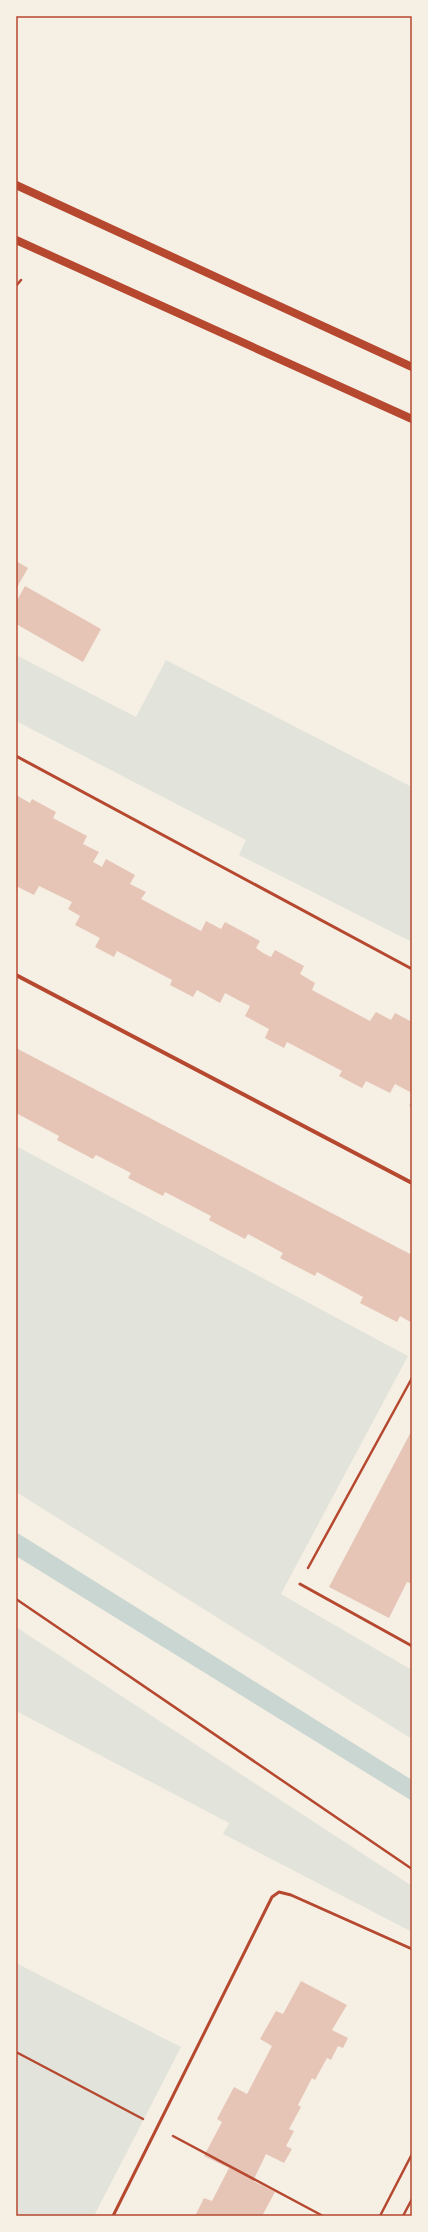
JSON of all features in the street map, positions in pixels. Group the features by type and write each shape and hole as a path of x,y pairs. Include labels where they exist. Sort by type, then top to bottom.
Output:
{"main road":[{"path":"16,185 412,366"},
{"path":"16,240 412,419"}],"street":[{"path":"16,975 412,1183"}],"lane":[{"path":"16,756 412,969"},
{"path":"300,1584 412,1646"},
{"path":"113,2216 272,1897 279,1892 291,1895 412,1949"}],"path":[{"path":"16,286 20,280"},
{"path":"300,1584 412,1378"},
{"path":"16,1599 412,1870"},
{"path":"380,2216 412,2154"},
{"path":"403,2216 412,2200"}],"shaded area":[{"path":"16,655 136,717 166,660 412,787 412,942 239,855 246,840 16,721"},
{"path":"16,1146 408,1356 281,1594 412,1670 412,1739 16,1492"},
{"path":"16,1532 412,1780 412,1801 16,1556"},
{"path":"16,1627 412,1886 412,1932 223,1834 229,1823 16,1711"},
{"path":"16,1963 181,2047 94,2216 16,2216"}],"building":[{"path":"16,561 28,568 16,589"},
{"path":"25,586 101,629 83,662 16,624 16,602"},
{"path":"16,795 30,803 32,799 56,812 53,818 87,836 83,844 99,852 93,862 102,867 106,859 135,875 130,884 146,892 141,899 201,931 206,921 221,929 225,922 260,941 256,948 263,953 271,957 275,950 304,966 300,974 315,983 312,990 370,1021 376,1012 391,1020 395,1013 412,1022 412,1093 395,1084 390,1093 366,1081 362,1088 339,1076 342,1071 287,1042 284,1048 265,1038 269,1029 245,1016 250,1006 225,993 220,1003 197,990 193,997 170,985 172,980 117,951 114,957 95,947 100,938 75,925 80,916 68,909 72,902 39,886 34,895 16,886"},
{"path":"16,1048 412,1255 412,1323 400,1316 397,1322 360,1303 363,1297 317,1272 315,1276 280,1258 283,1253 248,1234 245,1239 209,1220 211,1216 165,1192 163,1196 128,1178 131,1173 96,1155 93,1159 57,1140 59,1136 16,1113"},
{"path":"412,1099 412,1107 409,1106"},
{"path":"412,1430 412,1584 407,1582 389,1618 329,1587"},
{"path":"301,1981 347,2005 332,2030 348,2038 343,2048 338,2046 331,2060 327,2058 315,2080 312,2078 298,2105 301,2107 289,2129 294,2131 286,2146 292,2149 284,2163 266,2154 253,2181 275,2192 262,2216 195,2216 204,2198 212,2201 229,2168 204,2156 222,2122 217,2119 234,2087 247,2094 272,2046 260,2039 276,2011 283,2014"}]}
